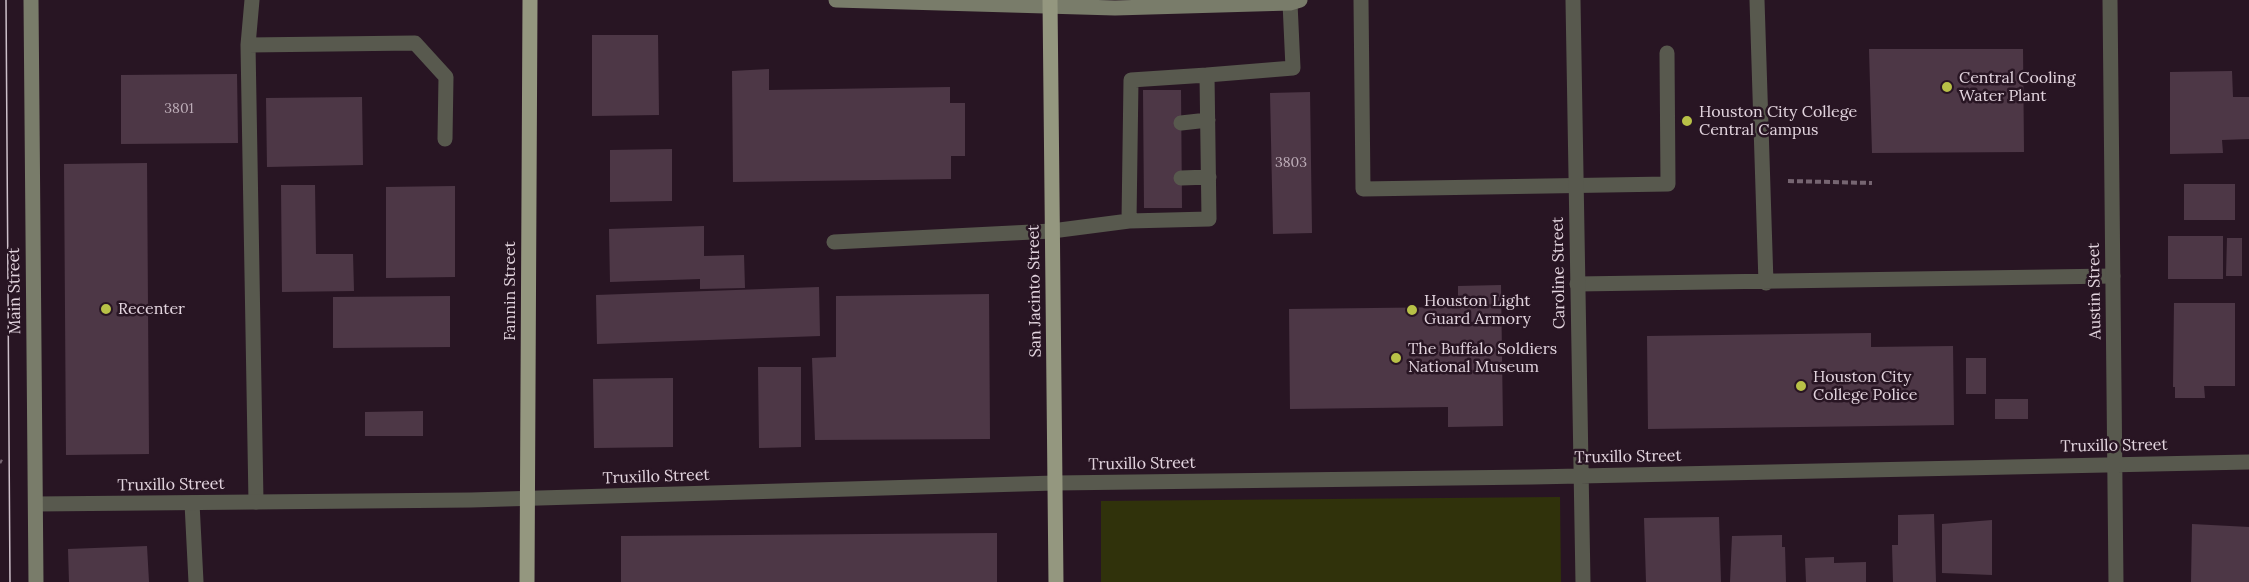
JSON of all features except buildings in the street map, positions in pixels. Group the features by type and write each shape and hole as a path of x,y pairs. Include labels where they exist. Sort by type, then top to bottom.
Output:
{"main road":[{"name":"Main Street","path":"31,0 36,582"},
{"name":"Fannin Street","path":"527,582 530,0"},
{"path":"836,0 1050,3 1115,8 1295,2"},
{"name":"San Jacinto Street","path":"1050,3 1056,582"}],"street":[{"path":"252,0 248,45 256,502"},
{"path":"1361,0 1363,189 1668,184 1667,53"},
{"name":"Caroline Street","path":"1573,0 1584,582"},
{"path":"1757,0 1766,283"},
{"name":"Austin Street","path":"2110,0 2116,582"},
{"path":"1129,220 1137,178 1137,125 1131,80 1293,68 1295,2"},
{"path":"248,45 415,43 446,77 445,139"},
{"path":"834,242 1052,231 1129,220 1209,219 1207,75"},
{"path":"1181,123 1208,120"},
{"path":"1181,178 1209,177"},
{"path":"1577,285 2113,276"},
{"name":"Truxillo Street","path":"36,504 527,498 1055,483 2249,462"},
{"path":"192,503 196,582"}],"path":[{"path":"1763,181 1872,183"}],"shaded area":[{"path":"1560,497 1561,582 1101,582 1101,501"}],"tram line":[{"path":"6,0 10,582"}],"place":[{"name":"Central Cooling Water Plant","path":"1947,87"},
{"name":"Houston City College Central Campus","path":"1687,121"},
{"name":"Recenter","path":"106,309"},
{"name":"Houston Light Guard Armory","path":"1412,310"},
{"name":"The Buffalo Soldiers National Museum","path":"1396,358"},
{"name":"Houston City College Police","path":"1801,386"}]}
